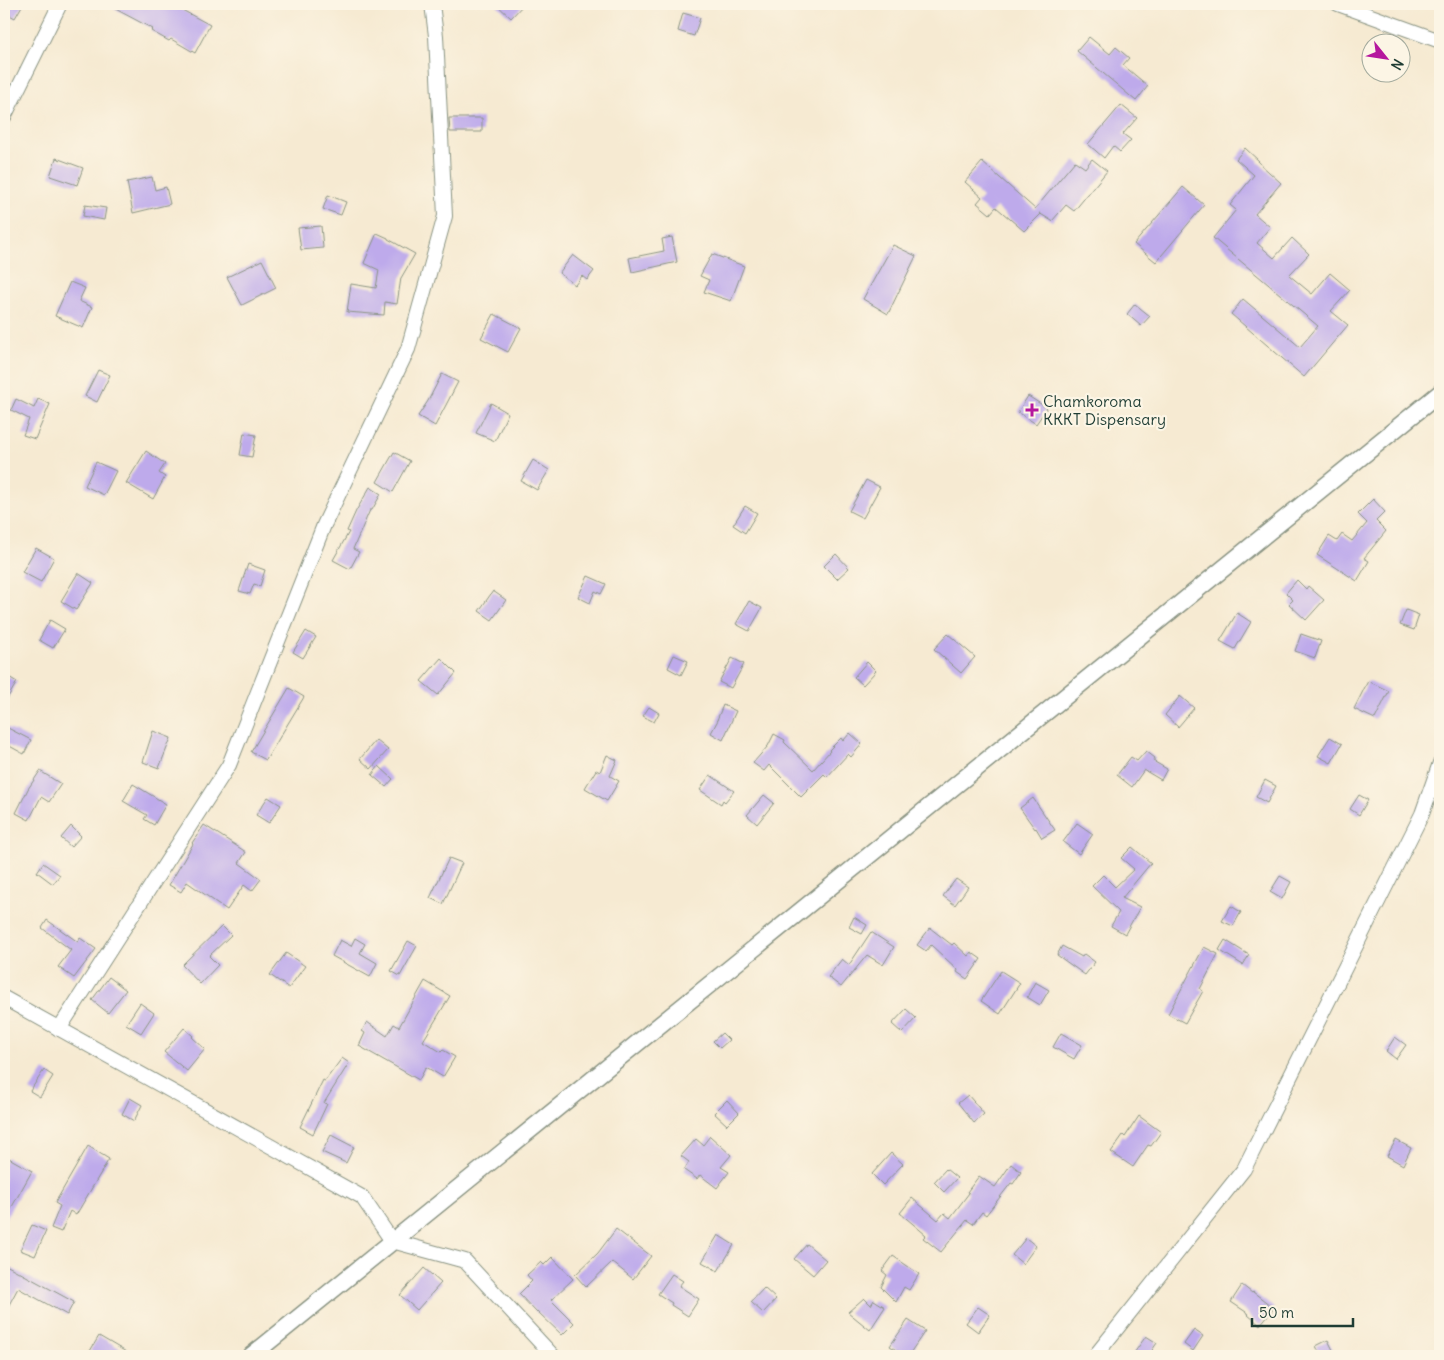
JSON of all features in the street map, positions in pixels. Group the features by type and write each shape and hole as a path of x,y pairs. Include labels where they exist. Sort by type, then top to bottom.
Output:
{"street":[{"path":"4,118 60,4"},
{"path":"59,1029 229,765 324,525 408,349 445,216 436,36 432,4"},
{"path":"1338,4 1440,40"},
{"path":"251,1356 1440,393"},
{"path":"1095,1356 1244,1169 1422,814 1440,766"},
{"path":"4,998 362,1197 392,1241 465,1261 553,1356"}],"building":[{"path":"4,4 23,4 15,18 4,12"},
{"path":"106,4 171,4 210,25 195,53 171,39 169,41 151,31 153,29"},
{"path":"496,4 524,4 511,18"},
{"path":"683,13 700,18 694,36 678,31"},
{"path":"1089,37 1110,54 1116,47 1129,58 1123,65 1148,86 1136,101 1077,51"},
{"path":"1121,105 1137,118 1123,134 1131,140 1120,152 1113,146 1104,158 1088,144"},
{"path":"449,118 482,118 482,132 450,132"},
{"path":"1245,148 1281,183 1255,214 1270,227 1257,243 1274,258 1292,238 1309,254 1289,275 1312,294 1330,273 1350,290 1331,311 1348,325 1304,377 1231,314 1243,299 1300,347 1318,326 1213,238 1236,210 1230,205 1254,175 1236,159"},
{"path":"56,158 83,168 77,185 50,176"},
{"path":"1092,159 1107,171 1074,211 1066,205 1052,221 1041,214 1024,231 996,207 990,214 977,203 982,197 965,182 982,162 1035,209 1075,161 1085,168"},
{"path":"152,177 155,190 166,187 170,204 133,213 127,182"},
{"path":"1183,187 1204,205 1156,262 1134,244"},
{"path":"328,195 346,202 341,215 323,209"},
{"path":"85,205 106,208 104,220 83,216"},
{"path":"321,226 323,248 301,250 298,228"},
{"path":"377,233 415,254 401,278 397,304 385,302 384,315 347,312 351,284 376,288 379,270 364,263"},
{"path":"672,237 677,262 632,272 629,258 664,251 662,239"},
{"path":"893,245 916,256 888,314 863,299"},
{"path":"712,254 744,266 731,301 704,292 709,280 700,276"},
{"path":"573,255 594,271 587,280 582,276 575,285 559,273"},
{"path":"262,260 276,288 242,305 227,277"},
{"path":"70,282 85,288 79,301 92,307 83,328 55,316"},
{"path":"1135,304 1150,316 1141,326 1127,314"},
{"path":"494,314 521,328 508,352 481,338"},
{"path":"98,370 110,375 97,402 85,396"},
{"path":"442,374 458,382 435,426 418,416"},
{"name":"Chamkoroma KKKT Dispensary","path":"1028,396 1047,408 1036,424 1018,412"},
{"path":"16,399 34,408 38,399 50,404 35,439 23,435 29,419 11,410"},
{"path":"491,403 508,413 495,441 476,433"},
{"path":"244,433 256,435 252,457 240,455"},
{"path":"146,451 165,464 159,473 165,477 153,499 126,483"},
{"path":"394,452 410,461 393,492 377,482"},
{"path":"533,460 549,470 537,490 521,481"},
{"path":"96,462 116,471 104,495 85,486"},
{"path":"866,480 880,487 863,518 849,511"},
{"path":"370,487 381,494 372,510 370,510 353,549 359,552 350,569 333,560 349,532 347,531 356,511"},
{"path":"1373,499 1385,512 1376,521 1386,531 1364,558 1369,561 1357,581 1317,555 1329,536 1337,541 1342,534 1352,541 1367,523 1358,514"},
{"path":"745,506 757,513 745,533 733,525"},
{"path":"36,548 54,558 41,582 22,572"},
{"path":"836,554 849,568 837,579 824,566"},
{"path":"248,564 265,570 260,586 254,584 250,594 239,591"},
{"path":"78,573 93,583 76,610 61,601"},
{"path":"588,576 606,584 601,594 595,591 590,603 578,597"},
{"path":"1297,580 1306,589 1308,586 1324,600 1306,620 1289,604 1293,600 1286,593"},
{"path":"493,591 506,600 492,620 479,611"},
{"path":"749,601 762,608 749,631 736,624"},
{"path":"1406,610 1419,615 1414,630 1400,625"},
{"path":"1237,613 1251,622 1235,649 1220,641"},
{"path":"50,620 65,629 53,648 39,640"},
{"path":"306,631 316,637 303,658 293,652"},
{"path":"948,634 975,657 961,673 934,649"},
{"path":"1301,634 1321,641 1315,658 1295,651"},
{"path":"674,655 688,661 681,675 668,668"},
{"path":"441,658 456,673 438,695 421,681"},
{"path":"732,658 744,664 731,688 719,682"},
{"path":"867,662 876,671 863,685 854,677"},
{"path":"4,674 17,682 4,704"},
{"path":"1368,681 1389,691 1375,719 1354,709"},
{"path":"289,688 304,697 266,760 251,752"},
{"path":"1180,696 1194,708 1178,727 1165,715"},
{"path":"723,705 736,711 723,740 711,733"},
{"path":"649,707 659,713 654,722 643,716"},
{"path":"4,726 31,740 24,754 4,743"},
{"path":"153,731 171,738 159,768 143,762"},
{"path":"850,733 862,744 851,757 848,754 827,777 824,774 801,797 769,765 764,771 753,763 768,746 774,734 785,740 784,742 813,770 841,738 843,741"},
{"path":"1330,737 1342,744 1331,763 1318,756"},
{"path":"376,740 388,750 371,769 360,759"},
{"path":"1146,751 1155,758 1153,761 1167,769 1161,780 1144,770 1132,787 1117,775 1131,757 1137,761"},
{"path":"607,755 617,760 610,776 619,781 607,801 585,788 596,770 600,772"},
{"path":"379,766 393,779 386,787 372,775"},
{"path":"40,771 61,784 49,802 41,797 29,820 16,813"},
{"path":"710,775 734,791 721,804 700,790"},
{"path":"1265,780 1276,786 1267,803 1256,797"},
{"path":"133,784 166,804 154,825 144,819 147,815 123,801"},
{"path":"764,795 774,803 757,824 747,815"},
{"path":"1359,795 1368,800 1359,815 1350,809"},
{"path":"268,797 281,805 269,823 256,815"},
{"path":"1033,798 1055,830 1042,838 1020,808"},
{"path":"1077,823 1093,834 1079,854 1063,842"},
{"path":"204,825 246,852 239,863 261,879 252,891 244,885 227,910 187,882 181,892 169,885"},
{"path":"71,826 81,836 71,847 61,838"},
{"path":"1132,847 1151,863 1122,898 1140,907 1125,934 1111,926 1119,912 1092,886 1103,875 1115,887 1134,869 1121,858"},
{"path":"449,858 462,863 443,904 430,898"},
{"path":"43,863 60,875 53,884 37,872"},
{"path":"1280,876 1291,882 1282,899 1270,892"},
{"path":"956,879 968,887 955,905 943,896"},
{"path":"1231,906 1241,912 1233,926 1222,921"},
{"path":"854,917 867,925 862,934 849,927"},
{"path":"47,920 78,942 80,938 96,949 74,978 58,967 71,950 42,928"},
{"path":"222,926 231,935 209,956 218,965 200,984 182,965"},
{"path":"930,928 952,945 954,943 968,956 971,952 981,959 967,979 957,972 958,970 931,945 926,951 917,945"},
{"path":"871,932 894,947 883,965 867,955 841,987 828,977 842,959 849,965"},
{"path":"355,938 365,944 360,953 377,963 370,977 332,956 340,940 351,946"},
{"path":"1225,940 1249,955 1243,965 1219,950"},
{"path":"408,941 417,946 400,976 391,971"},
{"path":"1062,946 1082,957 1084,954 1095,962 1085,975 1057,955"},
{"path":"1204,947 1218,954 1200,989 1203,991 1185,1023 1168,1014"},
{"path":"286,953 305,966 289,988 270,975"},
{"path":"1001,971 1020,983 1000,1014 981,1001"},
{"path":"109,977 126,990 108,1013 92,1000"},
{"path":"425,981 450,996 423,1041 441,1052 443,1050 455,1057 443,1077 426,1067 419,1080 359,1046 365,1033 362,1031 367,1022 387,1036 394,1024 399,1027"},
{"path":"1035,982 1049,990 1040,1005 1027,997"},
{"path":"140,1003 154,1013 141,1033 126,1024"},
{"path":"906,1009 916,1018 902,1033 892,1024"},
{"path":"184,1028 205,1049 187,1071 164,1052"},
{"path":"722,1033 729,1040 720,1048 713,1041"},
{"path":"1061,1033 1082,1045 1074,1059 1053,1047"},
{"path":"1395,1037 1406,1045 1396,1059 1386,1051"},
{"path":"342,1058 349,1063 324,1103 327,1104 313,1134 300,1127 323,1080 325,1081"},
{"path":"44,1070 53,1076 40,1097 30,1091"},
{"path":"968,1095 984,1114 974,1123 958,1103"},
{"path":"130,1098 142,1105 134,1121 122,1114"},
{"path":"727,1100 739,1113 727,1125 714,1113"},
{"path":"1139,1116 1161,1132 1151,1146 1148,1145 1133,1167 1111,1152 1123,1135 1125,1137"},
{"path":"331,1135 354,1147 346,1163 322,1152"},
{"path":"710,1136 731,1155 721,1167 729,1172 717,1188 700,1175 697,1179 684,1170 689,1162 681,1156 696,1139 703,1145"},
{"path":"1396,1140 1411,1148 1403,1165 1387,1156"},
{"path":"88,1146 109,1159 76,1215 70,1211 61,1232 51,1228 60,1206 55,1203"},
{"path":"891,1153 903,1164 883,1185 872,1174"},
{"path":"7,1157 32,1171 4,1221 4,1163"},
{"path":"1011,1164 1021,1172 1013,1184 1011,1183 986,1215 982,1212 973,1224 967,1220 941,1252 923,1238 926,1235 900,1213 912,1198 938,1220 944,1213 950,1218 979,1176 995,1187"},
{"path":"946,1169 957,1178 944,1192 934,1182"},
{"path":"32,1225 46,1231 35,1256 20,1250"},
{"path":"616,1229 651,1256 633,1279 612,1262 586,1287 575,1275 598,1253"},
{"path":"718,1235 734,1245 718,1271 702,1262"},
{"path":"1026,1238 1036,1246 1023,1264 1012,1255"},
{"path":"807,1244 826,1260 813,1275 794,1259"},
{"path":"893,1256 919,1274 909,1290 904,1287 896,1302 881,1287 887,1275 882,1271"},
{"path":"552,1257 573,1279 551,1300 574,1323 562,1335 519,1294 532,1281 527,1275 541,1262 544,1265"},
{"path":"4,1264 74,1302 67,1315 18,1288 4,1314"},
{"path":"424,1268 441,1283 417,1310 400,1295"},
{"path":"672,1274 683,1281 679,1286 699,1299 688,1316 658,1294"},
{"path":"1242,1285 1274,1308 1260,1325 1249,1314 1231,1302"},
{"path":"764,1288 776,1299 763,1313 751,1302"},
{"path":"864,1298 871,1305 874,1300 885,1307 870,1330 848,1312"},
{"path":"978,1307 990,1315 978,1332 966,1323"},
{"path":"908,1320 925,1331 908,1356 905,1356 890,1346"},
{"path":"1194,1330 1203,1336 1193,1351 1184,1344"},
{"path":"99,1336 133,1356 99,1356 90,1351"},
{"path":"1146,1336 1157,1343 1148,1356 1132,1356"},
{"path":"1328,1340 1334,1352 1321,1356 1316,1346"}],"place":[{"name":"Chamkoroma KKKT Dispensary","path":"1032,410"}]}
